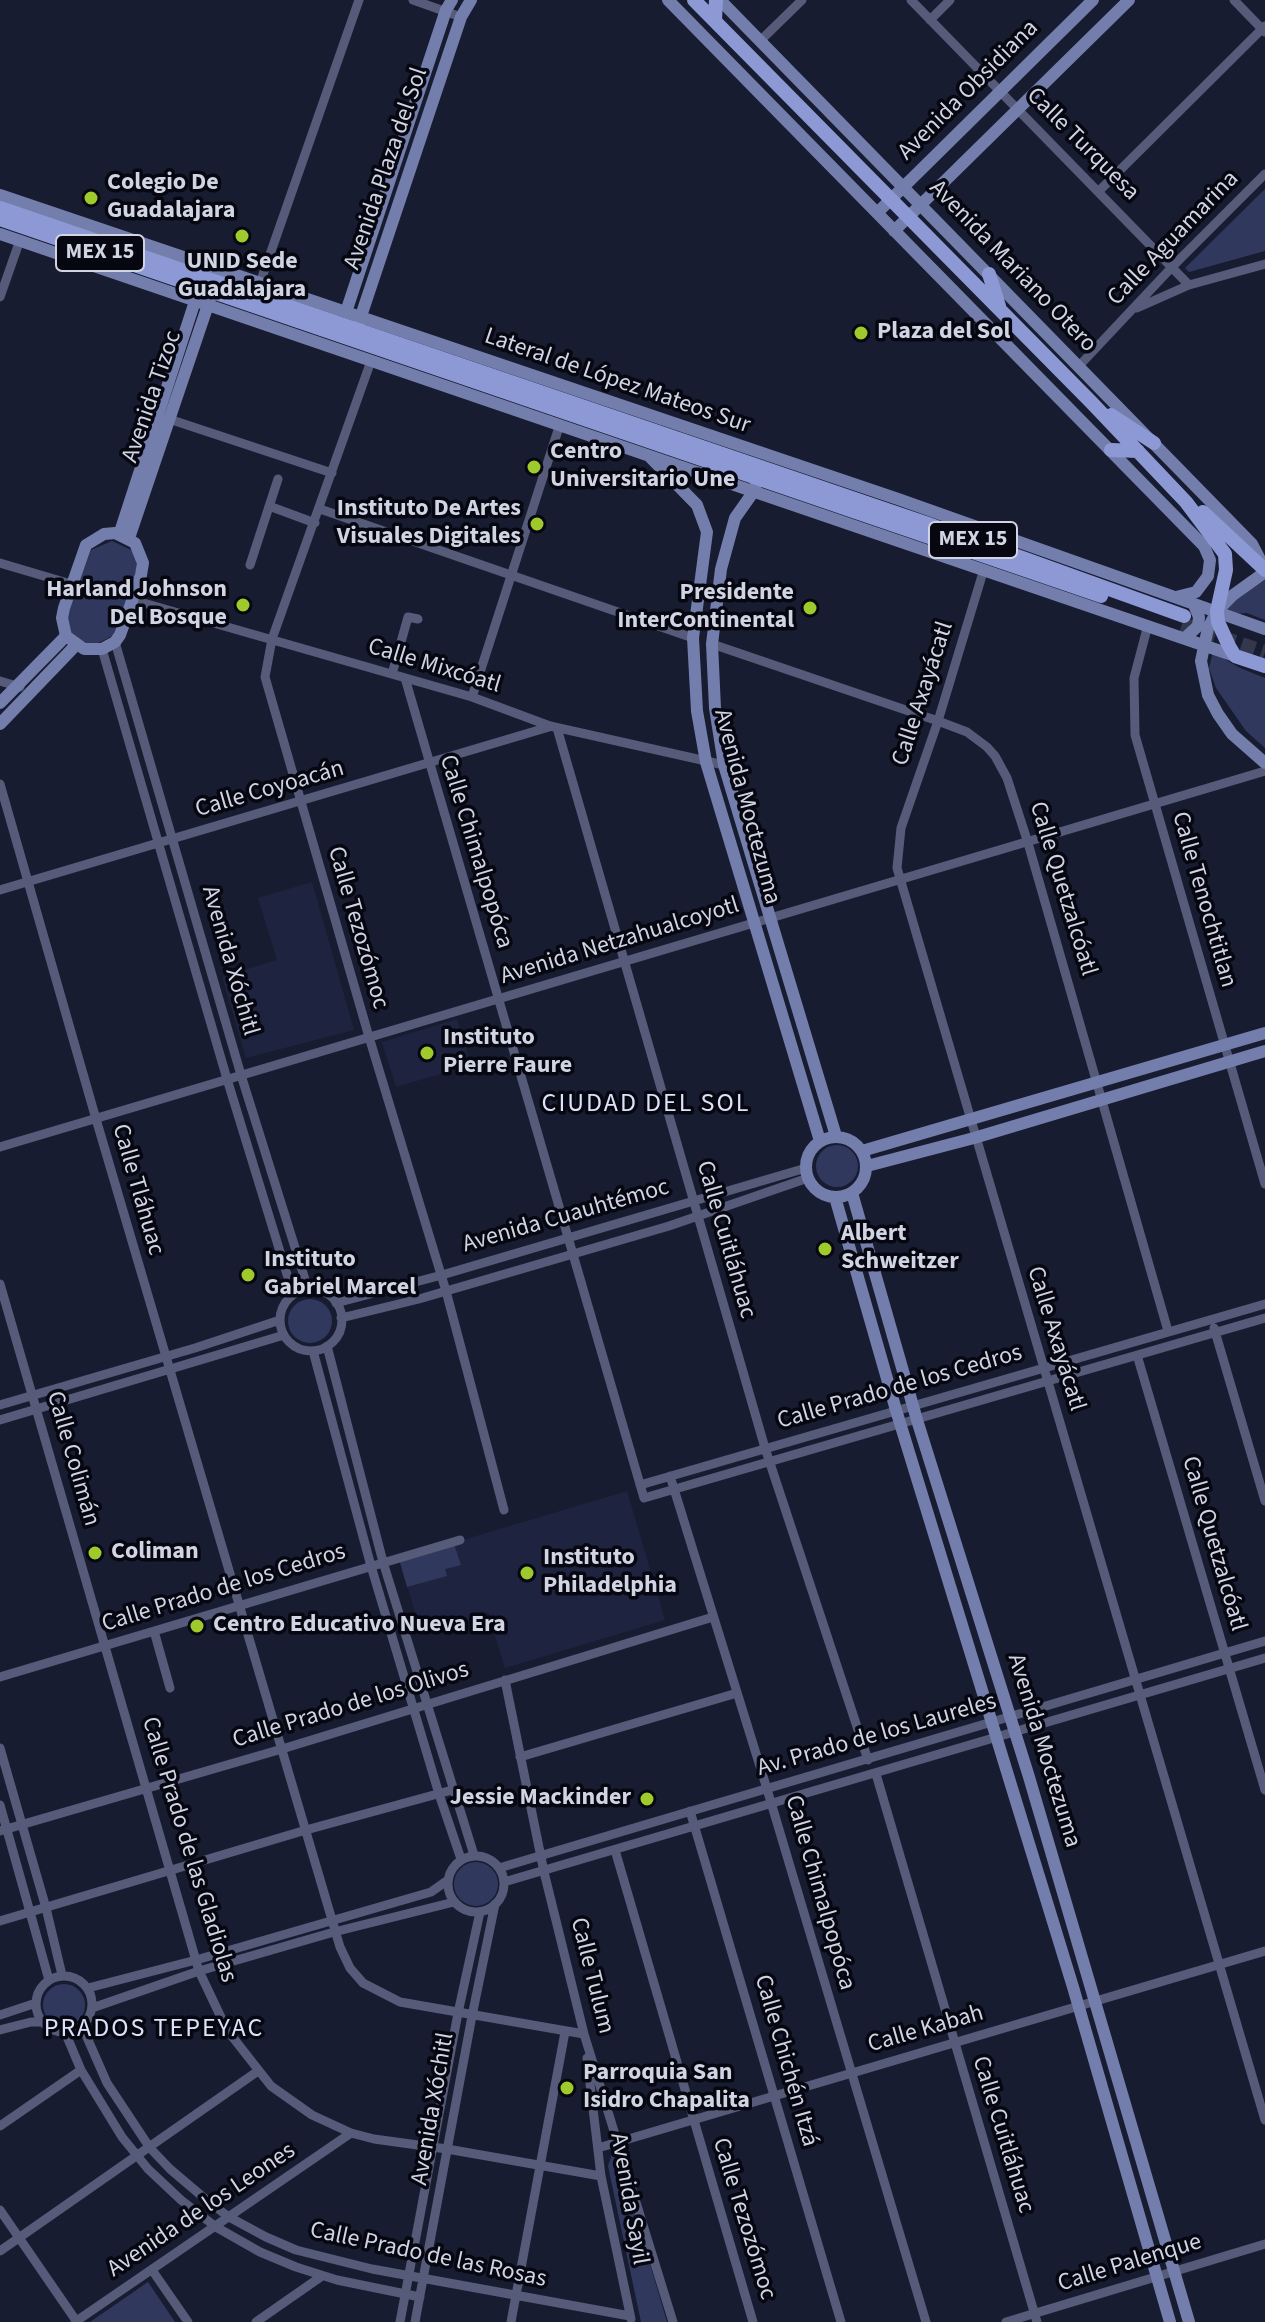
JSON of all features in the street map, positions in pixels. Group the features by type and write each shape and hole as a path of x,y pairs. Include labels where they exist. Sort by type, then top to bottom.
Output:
{"main road":[{"name":"Avenida Mariano Otero","path":"694,0 1186,502 1216,538 1225,554 1227,562 1217,611"},
{"path":"715,21 718,0"},
{"name":"MEX 15","path":"0,208 208,285"},
{"name":"MEX 15","path":"0,219 208,285 1186,621"},
{"path":"989,274 1000,310"},
{"path":"1092,403 1154,443"},
{"path":"1111,450 1138,451"},
{"name":"Avenida Mariano Otero","path":"1186,502 1207,515 1265,570"},
{"path":"1217,611 1222,633 1235,656"},
{"name":"Lateral de López Mateos Sur","path":"1235,656 1265,666"}],"street":[{"path":"260,283 359,0"},
{"path":"413,0 449,5 461,17"},
{"name":"Avenida Plaza del Sol","path":"355,335 461,17 471,0"},
{"path":"668,0 1206,549 1210,568 1208,576 1196,592 1173,597"},
{"name":"Avenida Mariano Otero","path":"718,0 1252,544 1265,570"},
{"path":"760,41 802,0"},
{"name":"Calle Turquesa","path":"911,0 1189,285"},
{"path":"930,20 950,0"},
{"name":"Avenida Obsidiana","path":"877,213 1093,0"},
{"name":"Avenida Obsidiana","path":"894,231 1129,0"},
{"path":"1099,191 1264,29 1234,0"},
{"name":"Avenida Plaza del Sol","path":"346,312 449,5"},
{"name":"Calle Aguamarina","path":"1078,367 1265,174"},
{"name":"Lateral de López Mateos Sur","path":"0,195 208,285"},
{"name":"Lateral de López Mateos Sur","path":"0,234 208,285 260,283 346,312 355,335 371,361 644,452 760,473 1173,597 1203,644 1235,656"},
{"path":"0,297 20,240"},
{"path":"1130,311 1189,285 1265,264"},
{"name":"Avenida Tizoc","path":"124,536 208,285"},
{"name":"Calle Tezozómoc","path":"371,361 272,639 265,662 266,685 442,1275 504,1510"},
{"name":"Avenida Tizoc","path":"124,536 169,419 170,399"},
{"path":"169,419 332,473"},
{"path":"472,697 560,424"},
{"name":"Avenida Moctezuma","path":"644,452 690,496 702,514 707,532 693,638 697,711 706,762 820,1141"},
{"name":"Lateral de López Mateos Sur","path":"760,473 984,569 1148,625 1186,621 1217,611 1265,629"},
{"name":"Avenida Moctezuma","path":"760,473 729,534 715,606 712,644 715,708 724,765 836,1136"},
{"path":"250,565 278,479"},
{"path":"269,506 315,523"},
{"path":"320,509 693,638"},
{"path":"1179,519 1216,538"},
{"path":"104,534 124,536 141,553 143,563 120,635 115,642 94,651 76,645 66,636 62,618 86,545 104,534"},
{"path":"0,563 71,584"},
{"name":"Calle Axayácatl","path":"984,569 938,721 901,828 897,856 899,880 1265,2120"},
{"path":"1265,570 1217,611 1203,644 1203,678 1208,695 1225,724 1251,753 1265,763"},
{"name":"Calle Mixcóatl","path":"133,600 472,697 554,727 724,765"},
{"path":"392,674 408,617 418,619"},
{"name":"Calle Tenochtitlan","path":"1148,625 1134,678 1135,735 1265,1184"},
{"path":"0,703 66,636"},
{"name":"Avenida Xóchitl","path":"115,642 241,1075 308,1289"},
{"name":"Calle Quetzalcóatl","path":"712,644 967,732 995,756 1007,778 1028,843 1168,1331"},
{"path":"0,724 76,645"},
{"name":"Avenida Xóchitl","path":"102,649 293,1294"},
{"name":"Calle Chimalpopóca","path":"405,678 644,1498"},
{"path":"0,681 32,691"},
{"name":"Calle Coyoacán","path":"0,890 554,727"},
{"name":"Calle Cuitláhuac","path":"554,727 765,1448 868,1760"},
{"path":"1251,753 1254,768 1251,775"},
{"name":"Avenida Netzahualcoyotl","path":"0,1147 1265,771"},
{"name":"Calle Tláhuac","path":"0,784 332,1926 350,1968 363,1983 400,2002 584,2034"},
{"path":"862,1151 1265,1033"},
{"path":"867,1166 974,1138 1265,1051"},
{"path":"836,1136 853,1142 862,1151 867,1166 863,1182 852,1193 835,1197 819,1192 807,1173 808,1155 820,1141 836,1136"},
{"name":"Avenida Cuauhtémoc","path":"336,1303 807,1173"},
{"name":"Avenida Cuauhtémoc","path":"341,1318 698,1218 807,1173"},
{"name":"Avenida Moctezuma","path":"852,1193 917,1420 1015,1732 1189,2322"},
{"name":"Avenida Moctezuma","path":"835,1197 1170,2322"},
{"name":"Calle Colimán","path":"0,1284 106,1646"},
{"path":"308,1289 324,1292 336,1303 341,1318 338,1334 327,1346 313,1351 293,1346 284,1335 280,1320 285,1303 293,1294 308,1289"},
{"name":"Calle Prado de los Cedros","path":"640,1485 1265,1304"},
{"name":"Calle Prado de los Cedros","path":"644,1498 1265,1318"},
{"path":"1211,1319 1265,1501"},
{"path":"0,1405 280,1320"},
{"path":"0,1420 284,1335"},
{"path":"327,1346 383,1562 474,1855"},
{"path":"313,1351 371,1566 461,1859"},
{"name":"Calle Quetzalcóatl","path":"1137,1355 1265,1790"},
{"name":"Calle Chimalpopóca","path":"670,1476 772,1804 926,2322"},
{"name":"Calle Prado de los Cedros","path":"0,1677 460,1540"},
{"name":"Calle Prado de los Olivos","path":"4,1830 282,1749 713,1617"},
{"path":"154,1631 170,1688"},
{"name":"Av. Prado de los Laureles","path":"499,1868 1265,1641"},
{"name":"Calle Prado de las Gladiolas","path":"106,1646 199,1971 227,2030 271,2086 312,2115 351,2133 601,2176"},
{"name":"Av. Prado de los Laureles","path":"504,1882 1265,1658"},
{"name":"Calle Tulum","path":"505,1680 540,1856 584,2034 673,2322"},
{"path":"520,1757 737,1693"},
{"path":"0,1748 62,1975"},
{"name":"Calle Cuitláhuac","path":"876,1774 1036,2318"},
{"path":"0,1921 452,1790"},
{"path":"0,1805 4,1830 32,1912 49,1980"},
{"name":"Calle Chichén Itzá","path":"690,1811 841,2322"},
{"name":"Calle Tezozómoc","path":"615,1850 753,2322"},
{"path":"474,1855 486,1857 499,1868 504,1882 503,1892 495,1904 480,1912 463,1909 448,1892 448,1880 454,1866 461,1859 474,1855"},
{"path":"92,2008 431,1892 448,1880"},
{"path":"88,1988 332,1926 454,1902"},
{"name":"Avenida Xóchitl","path":"415,2322 495,1904"},
{"name":"Avenida Xóchitl","path":"400,2322 480,1912"},
{"name":"Calle Kabah","path":"598,2148 1265,1951"},
{"path":"62,1975 77,1978 88,1988 92,1998 89,2018 82,2026 65,2032 53,2030 43,2022 36,2003 38,1993 49,1980 62,1975"},
{"path":"0,2015 36,2003"},
{"path":"0,2030 43,2022"},
{"name":"Calle Prado de las Rosas","path":"82,2026 120,2105 150,2148 192,2189 229,2217 296,2250 340,2263 516,2295 605,2317 631,2319"},
{"name":"Calle Prado de las Rosas","path":"65,2032 81,2070 137,2156 181,2200 216,2227 260,2252 322,2276 420,2297"},
{"path":"511,2322 565,2032"},
{"name":"Avenida Sayil","path":"584,2034 601,2176 631,2319"},
{"path":"0,2126 81,2070"},
{"path":"0,2251 258,2071"},
{"name":"Avenida de los Leones","path":"76,2322 351,2133"},
{"path":"0,2210 76,2322"},
{"name":"Calle Palenque","path":"1006,2322 1036,2318 1174,2270 1265,2244"},
{"path":"152,2270 188,2322"},
{"path":"256,2322 322,2276"}],"shaded area":[{"path":"1265,189 1265,251 1189,272 1185,268"},
{"path":"112,541 131,550 136,557 137,568 114,635 96,644 84,644 69,633 66,619 91,550"},
{"path":"1265,580 1265,620 1247,613 1231,614 1227,611 1228,606"},
{"path":"1213,652 1265,678 1265,748 1246,731 1216,688 1209,668"},
{"path":"312,882 354,1030 246,1058 222,977 277,960 258,898"},
{"name":"Instituto Pierre Faure","path":"457,1019 471,1065 396,1087 382,1042"},
{"path":"837,1145 851,1152 858,1166 851,1180 837,1187 823,1180 816,1166 823,1152"},
{"path":"310,1299 325,1306 332,1321 325,1336 310,1343 295,1336 288,1321 295,1306"},
{"name":"Instituto Philadelphia","path":"627,1491 665,1620 505,1668 488,1613 421,1633 420,1628 426,1626 424,1618 416,1615 399,1559"},
{"path":"454,1544 461,1565 445,1569 447,1576 407,1587 399,1559"},
{"path":"476,1862 492,1868 498,1884 492,1900 476,1906 460,1900 454,1884 460,1868"},
{"path":"64,1984 79,1990 85,2005 79,2020 64,2026 49,2020 43,2005 49,1990"},
{"path":"617,2152 667,2322 641,2322 608,2166 612,2154"},
{"path":"148,2282 175,2322 90,2322"}],"tunnel":[{"path":"1182,624 1265,652"}],"place":[{"name":"Colegio De Guadalajara","path":"91,198"},
{"name":"UNID Sede Guadalajara","path":"242,236"},
{"name":"Plaza del Sol","path":"861,333"},
{"name":"Centro Universitario Une","path":"534,467"},
{"name":"Instituto De Artes Visuales Digitales","path":"537,524"},
{"name":"Harland Johnson Del Bosque","path":"243,605"},
{"name":"Presidente InterContinental","path":"810,608"},
{"name":"Instituto Pierre Faure","path":"427,1053"},
{"name":"Albert Schweitzer","path":"825,1249"},
{"name":"Instituto Gabriel Marcel","path":"248,1275"},
{"name":"Coliman","path":"95,1553"},
{"name":"Instituto Philadelphia","path":"527,1573"},
{"name":"Centro Educativo Nueva Era","path":"197,1626"},
{"name":"Jessie Mackinder","path":"647,1799"},
{"name":"Parroquia San Isidro Chapalita","path":"567,2088"}],"district":[{"name":"CIUDAD DEL SOL","path":"646,1105"},
{"name":"PRADOS TEPEYAC","path":"154,2030"}]}
